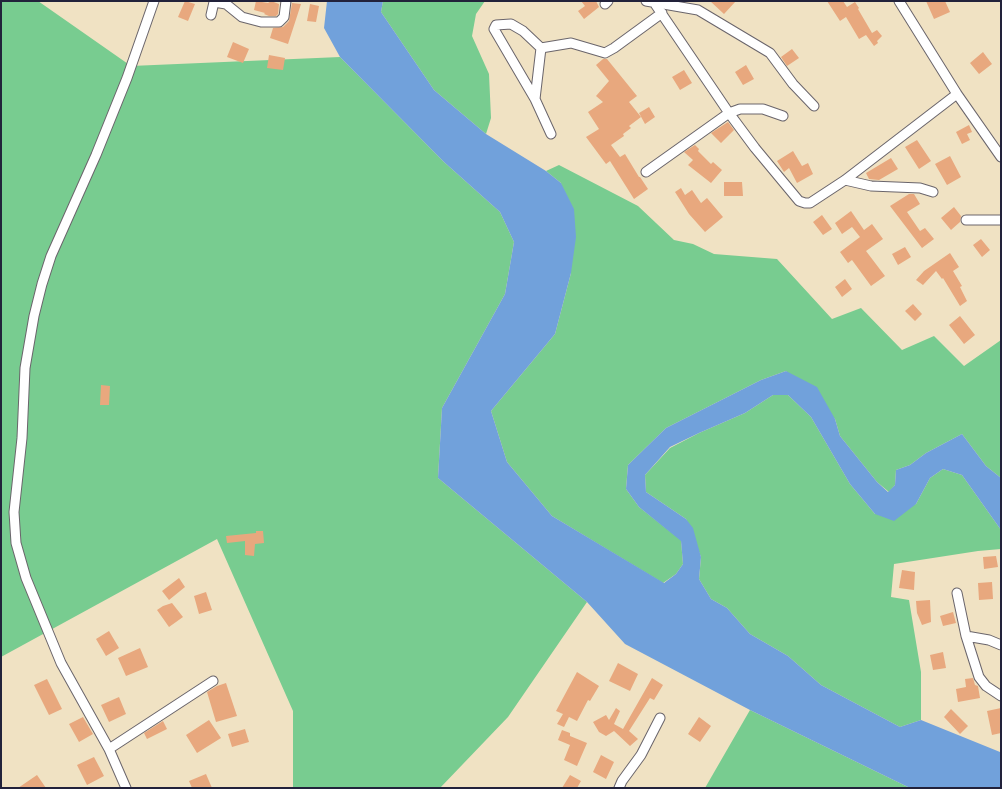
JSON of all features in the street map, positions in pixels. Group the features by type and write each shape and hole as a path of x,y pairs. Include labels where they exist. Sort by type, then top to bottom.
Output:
{"street":[{"path":"211,15 214,2 227,2 242,17 260,22 279,22 284,17 286,1"},
{"path":"899,1 957,94 1001,157"},
{"path":"651,2 662,13 729,113 755,148 799,201 805,203 810,203 846,180 957,94"},
{"path":"651,2 698,10 770,53 793,84 814,106"},
{"path":"126,788 109,749 62,663 26,578 16,543 14,512 22,438 25,368 42,284 51,256 124,86 152,3"},
{"path":"541,48 571,43 605,53 662,13"},
{"path":"541,48 523,31 511,24 496,25 494,29 535,99 551,134"},
{"path":"535,99 541,48"},
{"path":"646,172 729,113 740,109 764,109 783,116"},
{"path":"846,180 871,186 920,188 933,192"},
{"path":"966,220 1001,220"},
{"path":"957,593 966,636 979,677 986,686 1001,696"},
{"path":"966,636 989,640 1001,645"},
{"path":"109,749 214,681"},
{"path":"618,788 640,755 660,718"}],"green space":[{"path":"1,1 38,1 131,66 340,57 444,162 500,212 514,242 505,294 442,408 438,478 587,602 508,717 440,788 293,788 293,711 217,539 1,657"},
{"path":"383,1 485,1 476,14 472,36 489,74 491,118 486,134 434,90 381,12"},
{"path":"559,165 638,206 674,240 693,244 714,254 777,259 832,319 861,308 902,350 934,336 964,366 1001,340 1001,478 986,466 962,434 926,453 910,465 896,470 895,485 889,492 877,482 840,436 835,419 786,371 761,380 666,428 628,465 626,489 639,507 681,540 683,564 676,574 663,583 552,516 507,462 491,411 555,334 571,273 561,183 546,171"},
{"path":"773,395 788,395 811,417 850,484 875,514 916,504 930,478 943,469 962,475 1001,530 1001,549 894,564 891,597 909,600 921,672 921,720 900,727 821,685 788,656 750,634 727,608 711,599 699,579 701,557 686,519 646,492 645,475 670,448 745,413"},
{"path":"750,710 910,788 705,788"}],"water":[{"path":"327,1 383,1 381,12 434,90 486,134 546,171 561,183 574,209 576,237 571,273 555,334 491,411 507,462 552,516 664,583 676,574 683,564 681,541 639,507 626,489 628,465 666,428 761,380 786,371 817,387 835,419 840,436 877,482 888,492 895,485 896,470 910,465 926,453 962,434 986,466 1001,478 1001,530 962,475 943,469 930,478 916,504 894,521 875,514 850,484 811,417 788,395 773,395 745,413 670,447 645,475 646,492 686,519 693,528 701,557 699,579 711,599 727,608 750,634 788,656 821,685 900,727 921,720 1000,752 1001,788 910,788 750,710 625,644 587,602 438,478 442,408 505,294 514,242 500,212 444,162 340,57 324,28"}],"building":[{"path":"185,1 195,4 188,21 178,17"},
{"path":"256,1 268,3 271,1 279,4 278,14 276,16 269,16 254,10"},
{"path":"581,1 596,1 599,7 584,19 578,11 585,6"},
{"path":"710,1 736,1 724,14"},
{"path":"827,1 843,1 847,7 855,2 872,33 877,30 882,36 877,41 878,43 874,46 866,35 859,39 846,17 840,21"},
{"path":"926,1 945,1 950,12 934,19"},
{"path":"292,3 301,4 288,44 270,38 273,28 283,27 289,21"},
{"path":"310,4 319,6 316,22 307,21"},
{"path":"233,42 249,49 243,63 227,57"},
{"path":"792,49 799,58 787,66 781,57"},
{"path":"983,52 992,64 979,74 970,63"},
{"path":"269,55 285,58 283,70 267,68"},
{"path":"603,59 607,59 637,96 629,102 641,117 629,126 631,128 623,134 624,136 611,145 620,157 625,154 648,189 634,199 610,161 606,164 586,137 599,129 588,112 603,102 596,96 609,81 596,65"},
{"path":"746,65 754,79 743,85 735,72"},
{"path":"684,70 692,83 680,90 672,77"},
{"path":"649,107 655,117 645,124 639,113"},
{"path":"728,122 734,130 721,143 711,133"},
{"path":"969,125 972,132 967,134 970,140 962,144 956,132"},
{"path":"917,140 931,161 919,169 905,147"},
{"path":"695,145 699,149 698,151 711,164 713,162 722,170 711,183 688,165 693,160 684,152"},
{"path":"793,151 802,166 808,163 813,174 797,183 789,168 784,172 777,161"},
{"path":"950,156 961,177 947,185 935,164"},
{"path":"891,158 898,169 879,180 869,179 866,173"},
{"path":"724,182 742,182 743,196 724,196"},
{"path":"681,188 685,195 692,190 701,203 707,198 723,217 705,232 689,214 675,192"},
{"path":"909,194 914,194 920,204 907,212 920,231 925,228 934,239 922,248 890,206"},
{"path":"954,207 961,216 960,222 951,230 941,218"},
{"path":"851,211 864,230 872,224 883,239 866,251 885,276 871,286 852,260 848,263 840,252 860,237 852,227 842,234 835,223"},
{"path":"822,215 832,229 823,235 813,222"},
{"path":"981,239 990,250 982,257 973,245"},
{"path":"905,247 911,257 898,265 892,254"},
{"path":"950,253 959,267 953,271 962,286 960,287 967,301 960,306 943,278 936,271 923,285 916,280 924,271"},
{"path":"845,279 852,289 842,297 835,287"},
{"path":"913,304 922,314 915,321 905,311"},
{"path":"960,316 975,335 964,344 949,325"},
{"path":"101,385 110,386 109,405 100,405"},
{"path":"256,531 263,531 264,543 255,544 254,556 245,555 245,541 227,543 226,536 256,533"},
{"path":"996,556 998,567 984,569 983,557"},
{"path":"902,570 915,572 914,590 899,588"},
{"path":"179,578 185,587 169,600 162,591"},
{"path":"992,582 993,599 979,600 978,583"},
{"path":"206,592 212,610 199,614 194,596"},
{"path":"930,600 931,622 922,625 917,613 916,601"},
{"path":"172,603 183,617 169,627 157,610"},
{"path":"953,612 956,623 943,626 940,616"},
{"path":"109,631 119,648 106,656 96,639"},
{"path":"140,648 148,667 126,676 118,658"},
{"path":"943,652 946,668 933,670 930,655"},
{"path":"618,663 638,674 630,691 609,681"},
{"path":"577,672 599,686 590,701 588,700 577,721 569,717 564,727 557,724 563,714 556,711"},
{"path":"652,678 663,685 654,700 650,698 629,731 638,739 630,746 614,731 606,736 599,732 593,722 606,715 609,720 616,708 620,711 614,724 623,729"},
{"path":"973,678 975,685 978,686 980,698 958,702 956,689 966,687 965,679"},
{"path":"47,679 62,709 49,715 34,685"},
{"path":"226,683 237,716 216,722 207,692"},
{"path":"119,697 126,714 109,722 101,705"},
{"path":"1001,708 1001,733 992,735 987,711"},
{"path":"951,709 968,726 960,734 944,717"},
{"path":"83,717 93,734 79,742 69,724"},
{"path":"699,717 711,726 700,742 688,734"},
{"path":"209,720 221,738 197,753 186,735"},
{"path":"163,721 167,729 147,739 144,733"},
{"path":"245,729 249,742 232,747 228,734"},
{"path":"562,730 570,733 570,736 587,743 577,766 564,760 570,745 558,740"},
{"path":"601,755 614,762 606,779 593,772"},
{"path":"94,757 104,776 87,785 77,765"},
{"path":"206,774 212,788 192,788 189,781"},
{"path":"37,775 46,788 18,788"},
{"path":"570,775 581,781 577,788 562,788"}]}
